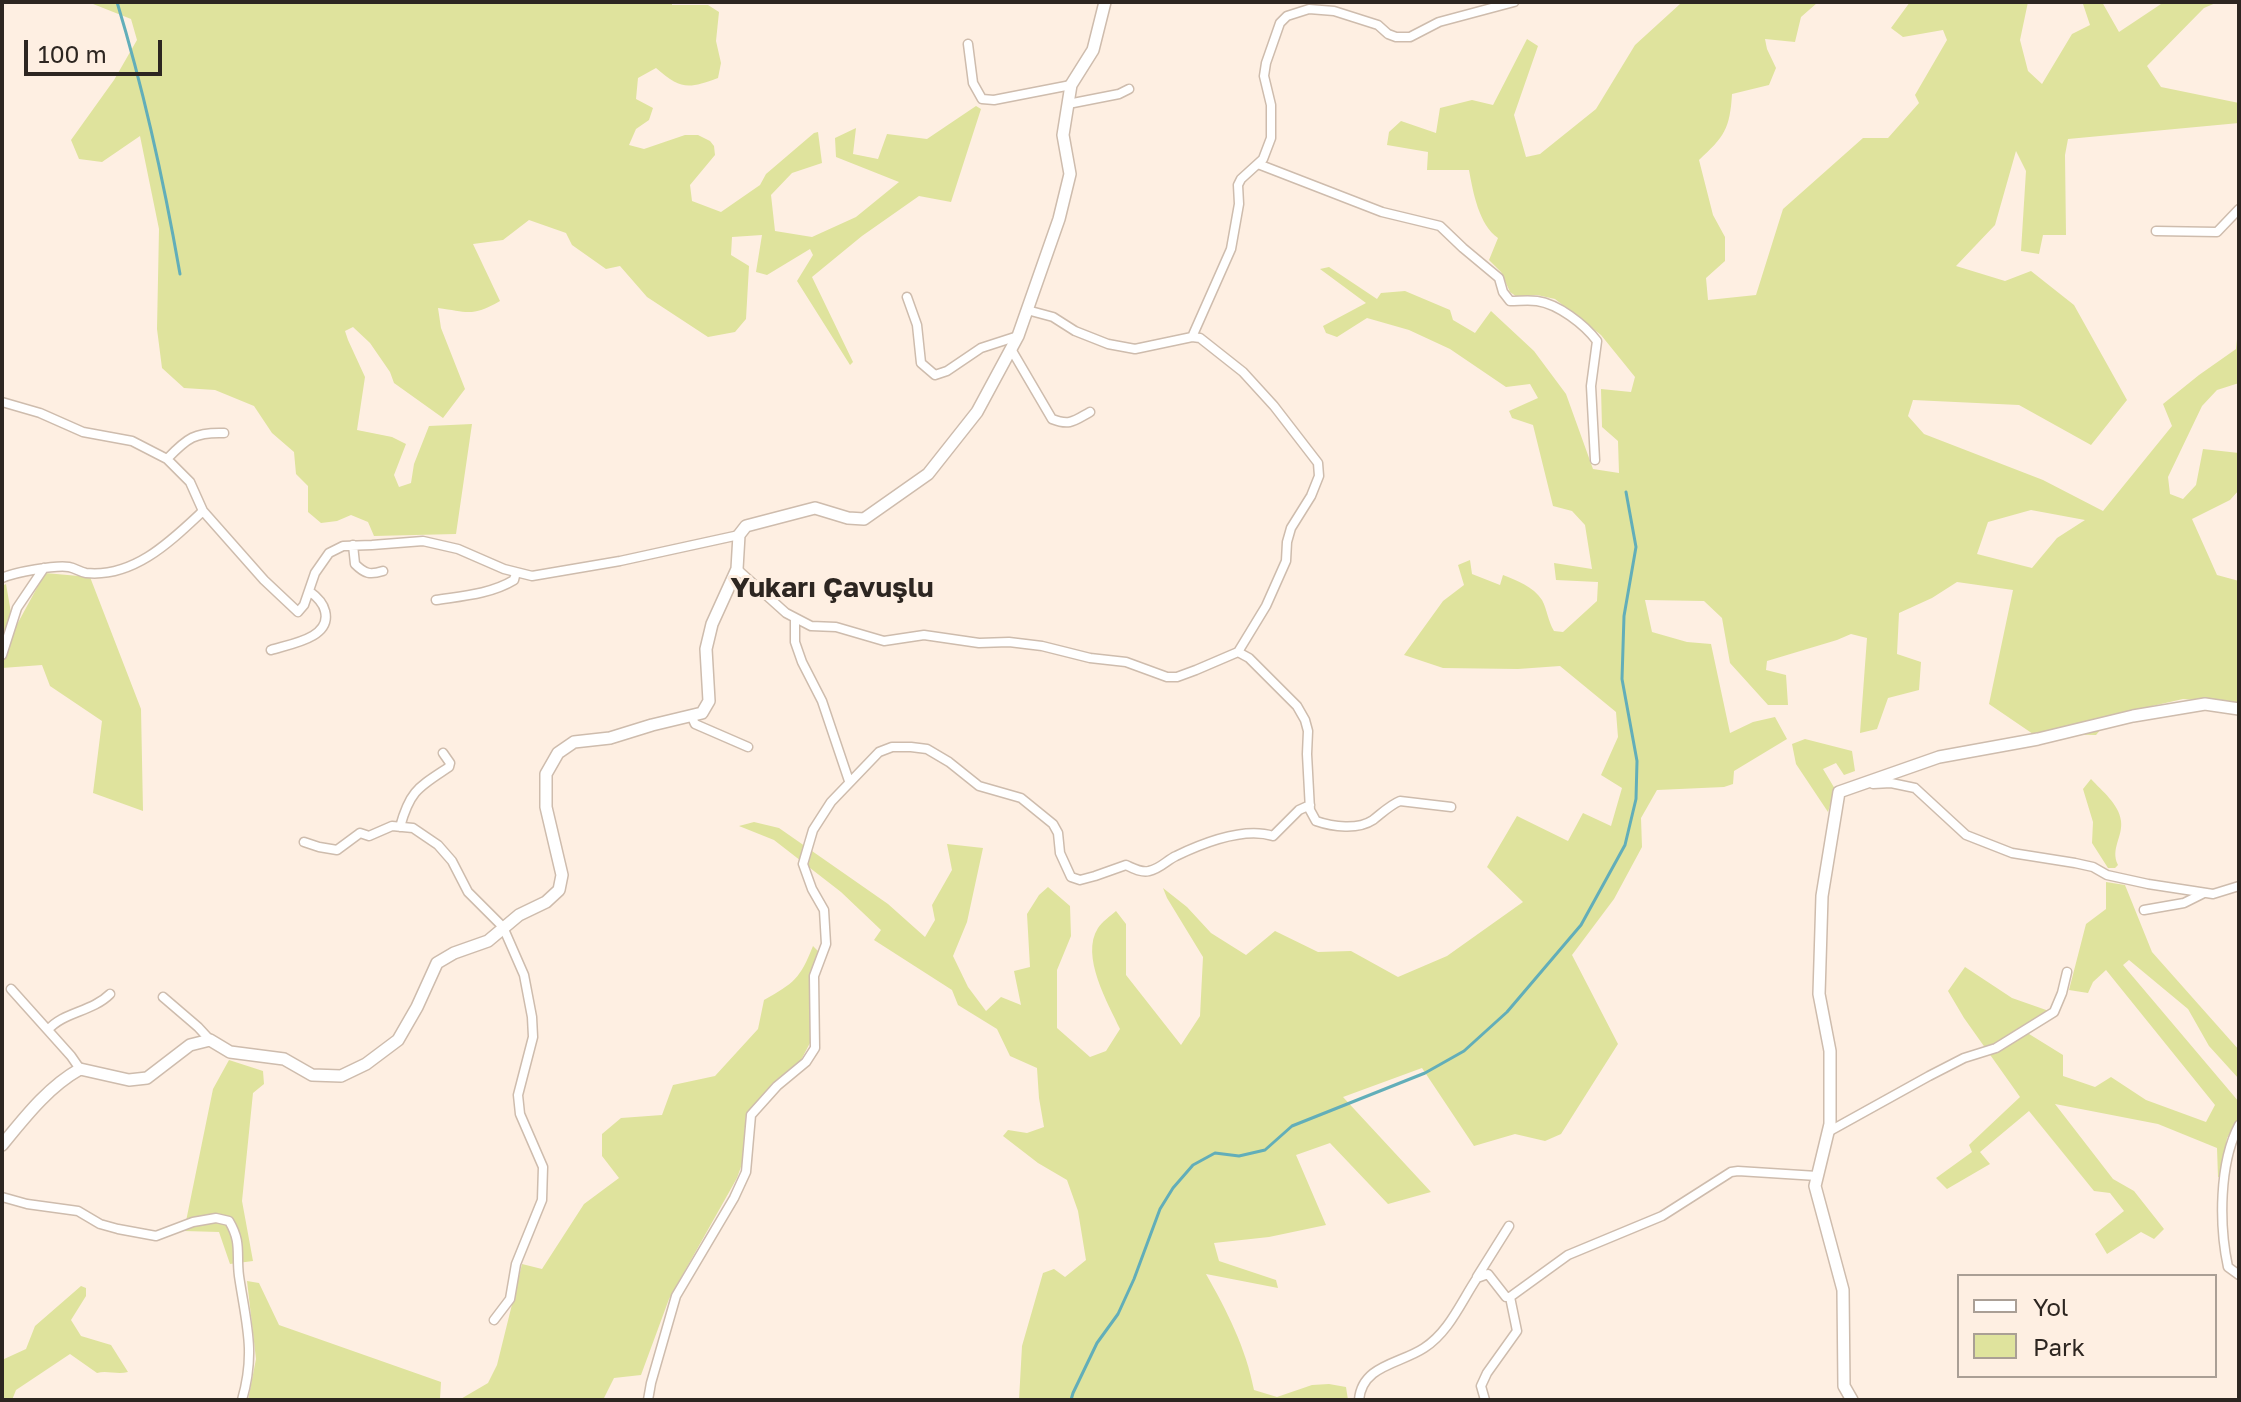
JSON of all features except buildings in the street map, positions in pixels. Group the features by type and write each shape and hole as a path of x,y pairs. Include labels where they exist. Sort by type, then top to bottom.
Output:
{"street":[{"path":"163,997 210,1040 230,1052 284,1059 312,1075 341,1076 366,1064 398,1040 437,963 454,953 488,941 519,915 546,902 559,890 562,875 546,807 546,774 558,753 574,742 610,738 702,713 709,701 706,649 712,624 737,569 739,535 746,526 815,508 848,518 864,519 928,474 977,412 1018,336 1059,219 1070,174 1063,135 1071,85 1093,50 1105,2"},
{"path":"1192,337 1231,249 1239,204 1238,185 1263,159 1271,138 1271,105 1264,76 1280,23 1287,16 1309,9 1334,11 1378,25 1396,37 1410,37 1439,22 1514,2"},
{"path":"968,44 973,83 982,99 994,100 1071,85"},
{"path":"1068,104 1119,94 1129,89"},
{"path":"1258,164 1382,212 1440,226 1499,278 1503,292 1510,301 1539,301 1560,310 1589,331 1597,341 1591,386 1595,460"},
{"path":"2156,231 2217,232 2239,209"},
{"path":"907,297 917,325 921,363 935,375 947,371 981,348 1018,336"},
{"path":"737,569 786,613 811,626 836,627 884,641 924,635 979,643 1009,642 1042,646 1090,658 1126,662 1167,677 1177,677 1238,652 1266,606 1286,561 1291,528 1311,496 1319,476 1318,463 1243,372 1200,338 1135,349 1108,344 1075,331 1053,317 1027,310"},
{"path":"1011,349 1052,419 1064,424 1090,412"},
{"path":"2,402 40,413 83,432 132,441 167,459 190,482 203,511 289,606 298,612 304,605 315,573 329,553 343,546 423,541 458,549 504,569 532,576 739,535"},
{"path":"167,459 183,442 197,434 224,433"},
{"path":"2,578 44,568 68,567 86,573 125,568 151,555 203,511"},
{"path":"353,545 355,564 364,573 383,571"},
{"path":"2,655 17,608 44,568"},
{"path":"436,600 504,586 514,580 516,572"},
{"path":"271,650 304,639 323,628 325,607 309,591"},
{"path":"795,618 795,642 822,701 849,781"},
{"path":"1238,652 1249,658 1297,706 1305,720 1310,805 1316,821 1348,827 1369,823 1393,803 1400,801 1451,807"},
{"path":"1852,1400 1844,1386 1843,1290 1815,1186 1830,1124 1830,1051 1819,994 1822,896 1839,792 1939,757 2038,739 2133,716 2205,704 2239,709"},
{"path":"691,715 695,724 748,747"},
{"path":"648,1400 676,1296 746,1172 751,1115 777,1086 806,1062 815,1048 814,976 826,944 824,910 803,864 813,830 831,802 879,752 892,747 927,749 979,786 1021,798 1053,824 1058,833 1060,853 1071,877 1080,880 1126,865 1149,872 1174,857 1231,836 1263,833 1273,836 1299,810 1310,805"},
{"path":"400,827 405,807 413,794 449,767 450,763 443,753"},
{"path":"1861,784 1891,783 1915,788 1966,835 2012,853 2093,867 2107,875 2148,884 2213,894 2239,886"},
{"path":"304,842 337,850 360,833 369,836 392,826 413,828 438,845 452,861 468,892 503,927 524,975 533,1037 518,1095 520,1114 543,1167 542,1200 516,1264 510,1299 494,1320"},
{"path":"2144,910 2184,903 2205,892"},
{"path":"1828,1132 1964,1058 1996,1048 2054,1012 2067,972"},
{"path":"11,989 80,1069 129,1080 147,1078 190,1045 210,1040"},
{"path":"48,1030 54,1023 101,1002 110,994"},
{"path":"2,1145 62,1079 80,1069"},
{"path":"2239,1125 2231,1141 2225,1167 2223,1217 2228,1267 2239,1275"},
{"path":"1510,1297 1568,1255 1662,1216 1731,1172 1817,1176"},
{"path":"2,1197 78,1211 109,1227 156,1236 193,1222 216,1218 229,1221 238,1236 239,1274 248,1319 250,1354 248,1380 242,1400"},
{"path":"1359,1400 1360,1390 1368,1377 1379,1368 1426,1347 1454,1318 1509,1226"},
{"path":"1477,1278 1488,1274 1506,1297 1510,1297"},
{"path":"1485,1400 1481,1386 1487,1373 1517,1331 1510,1297"}],"green space":[{"path":"88,2 672,2 672,5 708,5 719,12 716,41 721,63 718,78 685,85 656,68 638,78 636,99 653,108 649,120 636,129 629,145 644,149 685,135 698,135 710,141 715,155 690,185 692,201 721,212 760,185 766,174 818,132 822,163 792,173 771,195 775,231 812,237 856,217 899,182 836,157 835,138 856,128 853,154 878,159 887,134 927,139 976,106 981,109 951,202 919,196 862,236 812,277 853,362 850,365 797,281 813,255 810,249 767,275 756,272 762,235 732,237 731,255 749,266 746,319 735,332 708,337 647,297 620,266 606,269 572,245 566,233 529,220 503,240 473,244 500,301 476,311 438,308 441,328 465,389 443,418 394,383 370,343 353,327 345,331 365,377 357,430 392,437 406,444 394,475 399,487 411,483 414,464 429,426 472,424 456,534 374,536 368,522 351,515 321,523 308,512 308,486 296,474 294,452 272,433 254,406 215,390 184,388 162,368 157,329 159,229 140,136 102,162 79,159 71,140 114,80 137,40 131,19"},
{"path":"1910,2 2028,2 2020,40 2028,71 2042,84 2072,34 2090,25 2084,2 2102,2 2119,32 2164,2 2218,2 2204,8 2147,66 2161,87 2239,103 2239,123 2068,139 2065,155 2066,235 2043,235 2039,254 2021,251 2026,171 2016,151 1995,225 1956,266 2005,281 2031,271 2074,305 2127,400 2091,445 2019,405 1913,400 1908,416 1924,434 2043,480 2103,511 2172,426 2163,404 2236,349 2239,319 2239,383 2217,390 2202,406 2168,477 2170,494 2183,499 2196,485 2203,449 2239,453 2239,490 2230,500 2192,519 2217,575 2239,581 2239,704 2183,699 2113,715 2096,735 2033,734 1989,704 2013,590 1957,582 1899,613 1897,654 1921,662 1919,690 1888,698 1877,729 1860,733 1867,638 1851,634 1767,661 1766,670 1786,675 1788,705 1768,705 1730,663 1722,618 1704,601 1645,600 1652,632 1687,642 1711,644 1730,733 1753,722 1775,717 1787,739 1734,771 1733,784 1657,790 1641,818 1642,847 1614,899 1572,955 1618,1044 1561,1134 1545,1141 1515,1134 1474,1146 1422,1068 1343,1097 1431,1192 1388,1204 1330,1143 1296,1155 1326,1225 1269,1237 1214,1243 1219,1261 1276,1280 1278,1288 1206,1274 1235,1330 1254,1390 1277,1397 1312,1385 1329,1384 1346,1387 1348,1400 1019,1400 1022,1346 1043,1273 1054,1269 1065,1277 1086,1260 1078,1211 1067,1180 1038,1163 1003,1136 1008,1130 1027,1133 1044,1127 1037,1068 1010,1056 997,1029 958,1005 952,990 874,940 881,930 841,892 774,840 739,826 754,822 779,828 888,904 925,937 935,920 932,905 952,870 947,844 983,848 967,922 953,956 968,987 986,1011 1001,997 1021,1005 1014,971 1030,967 1027,914 1048,887 1070,906 1071,936 1057,970 1057,1028 1090,1057 1106,1051 1120,1029 1103,993 1092,952 1098,928 1116,911 1126,924 1126,975 1181,1045 1200,1016 1203,957 1163,888 1187,907 1211,933 1246,955 1275,931 1318,952 1351,951 1398,977 1447,956 1523,902 1487,867 1517,816 1568,841 1583,813 1611,826 1622,788 1601,775 1618,737 1616,712 1560,666 1443,668 1404,655 1443,601 1464,585 1458,565 1470,560 1472,574 1500,585 1503,575 1534,591 1542,600 1554,631 1563,632 1597,601 1598,582 1556,580 1554,563 1592,569 1585,525 1572,511 1553,506 1533,425 1512,418 1509,411 1538,398 1530,384 1506,387 1450,349 1409,330 1367,318 1337,337 1326,333 1323,326 1366,303 1320,269 1329,267 1377,299 1381,293 1405,291 1450,310 1453,320 1475,333 1491,311 1534,351 1566,394 1593,469 1619,473 1618,441 1602,427 1601,389 1631,392 1635,377 1601,335 1555,299 1537,295 1517,297 1510,292 1501,272 1489,260 1498,238 1482,217 1469,170 1427,170 1428,152 1387,145 1389,132 1401,121 1436,133 1440,108 1472,100 1493,105 1527,39 1538,46 1514,115 1526,157 1540,154 1596,109 1635,45 1680,4 1817,3 1801,17 1795,42 1765,39 1776,68 1769,85 1732,94 1730,116 1724,132 1699,160 1713,215 1725,237 1725,261 1706,278 1708,300 1756,295 1783,209 1863,138 1888,138 1919,103 1915,95 1947,40 1943,30 1903,37 1891,28","holes":["2031,510 2085,520 2057,538 2032,568 1977,554 1988,522"]},
{"path":"45,573 90,577 141,709 143,811 93,793 102,721 50,686 42,665 2,668 2,586 6,584 14,630"},
{"path":"1805,739 1852,751 1855,771 1844,775 1836,763 1823,769 1835,789 1828,812 1796,764 1792,744"},
{"path":"2091,779 2120,815 2121,827 2115,854 2118,865 2115,868 2108,868 2092,843 2093,822 2083,789"},
{"path":"2106,882 2125,885 2152,952 2239,1050 2239,1079 2209,1046 2188,1009 2129,960 2123,965 2239,1102 2239,1118 2227,1138 2221,1178 2218,1177 2217,1148 2158,1124 2055,1104 2113,1179 2134,1191 2164,1229 2154,1239 2141,1232 2107,1254 2095,1234 2124,1211 2110,1193 2094,1191 2029,1111 1980,1152 1990,1164 1947,1189 1936,1178 1972,1152 1969,1145 2020,1097 1948,991 1965,967 2012,998 2049,1011 2021,1029 2063,1055 2063,1076 2095,1087 2111,1077 2146,1100 2206,1122 2215,1105 2106,970 2093,982 2088,993 2069,990 2086,924 2106,909"},
{"path":"813,946 818,951 811,976 811,1041 800,1062 767,1090 746,1114 742,1164 737,1178 669,1299 641,1375 614,1378 603,1400 459,1400 488,1383 497,1365 522,1264 542,1269 584,1204 619,1178 602,1156 602,1134 621,1118 662,1115 673,1085 715,1076 758,1029 764,1000 795,979"},
{"path":"229,1060 263,1071 264,1084 253,1093 242,1201 253,1261 230,1264 219,1232 184,1231 213,1089"},
{"path":"247,1281 259,1283 279,1325 441,1382 440,1399 445,1400 248,1400 256,1359"},
{"path":"81,1286 86,1288 86,1296 71,1320 81,1336 111,1345 128,1372 97,1373 70,1354 16,1390 12,1400 2,1400 2,1360 26,1349 35,1326"}],"waterway":[{"path":"117,2 153,137 180,274"},
{"path":"1071,1400 1097,1343 1118,1314 1160,1209 1193,1165 1215,1153 1239,1156 1265,1150 1292,1126 1425,1073 1464,1051 1507,1012 1581,925 1625,845 1636,799 1637,761 1622,679 1624,616 1636,547 1626,492"}],"district":[{"name":"Yukarı Çavuşlu","path":"832,588"}]}
